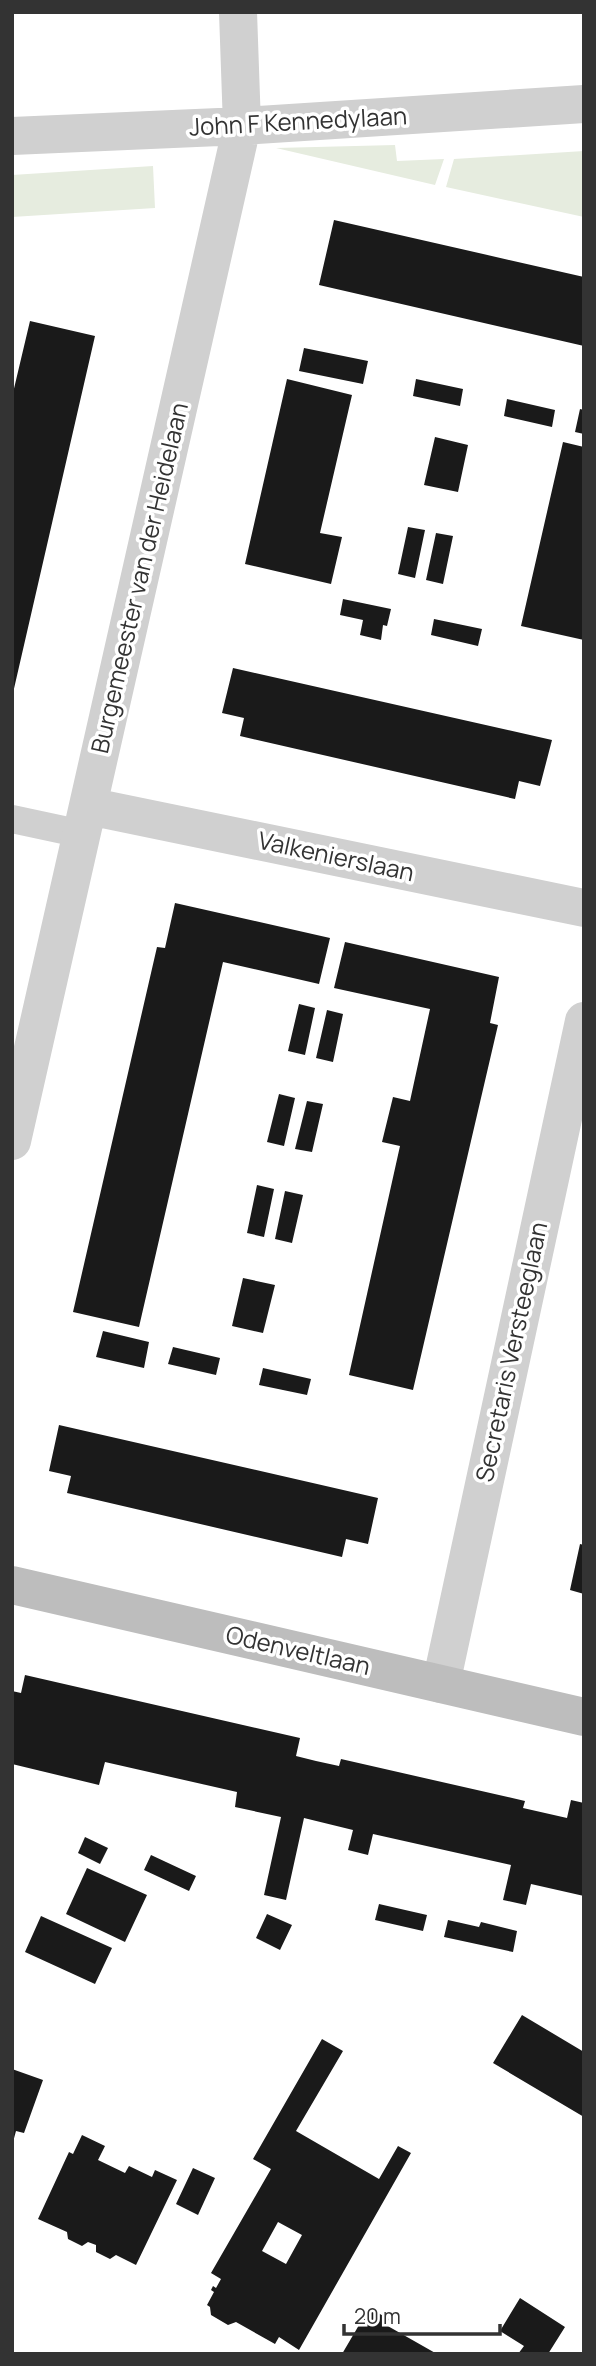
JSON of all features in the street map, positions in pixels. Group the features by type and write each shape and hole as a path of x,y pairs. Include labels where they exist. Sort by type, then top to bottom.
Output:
{"street":[{"name":"Burgemeester van der Heidelaan","path":"12,1141 242,126 238,12"},
{"name":"John F Kennedylaan","path":"12,136 242,126 584,104"},
{"name":"Valkenierslaan","path":"85,820 584,908"},
{"name":"Secretaris Versteeglaan","path":"441,1684 584,1021"},
{"name":"Odenveltlaan","path":"12,1585 584,1717"}],"lane":[{"path":"12,819 85,820"}],"shaded area":[{"path":"395,145 397,161 444,159 435,185 276,148"},
{"path":"584,151 584,217 446,187 454,159"},
{"path":"153,166 155,208 12,217 12,175"}],"building":[{"path":"334,220 584,277 584,346 319,285"},
{"path":"30,321 95,336 13,693 12,397"},
{"path":"304,348 368,361 363,384 299,371"},
{"path":"287,379 352,395 320,533 342,537 331,584 245,564"},
{"path":"416,379 463,389 460,406 413,396"},
{"path":"507,399 555,410 552,427 504,416"},
{"path":"580,409 584,410 584,434 575,432"},
{"path":"435,437 468,445 458,492 424,485"},
{"path":"563,442 584,447 584,640 521,626"},
{"path":"408,527 425,530 415,578 398,574"},
{"path":"436,533 453,536 443,584 426,580"},
{"path":"343,599 391,609 387,626 383,625 381,640 360,635 363,620 340,615"},
{"path":"434,619 482,629 478,646 431,635"},
{"path":"233,668 552,740 540,786 519,781 515,799 240,736 244,718 222,713"},
{"path":"175,903 330,938 319,984 223,962 139,1327 73,1312 157,947 165,948"},
{"path":"345,942 499,977 490,1023 498,1025 413,1390 349,1375 400,1146 382,1142 393,1097 410,1101 430,1009 334,988"},
{"path":"299,1004 315,1008 305,1055 288,1051"},
{"path":"327,1010 343,1014 333,1062 316,1058"},
{"path":"279,1094 295,1098 284,1146 267,1142"},
{"path":"307,1101 323,1104 312,1152 295,1149"},
{"path":"257,1185 274,1189 264,1237 247,1233"},
{"path":"285,1191 303,1195 292,1243 275,1239"},
{"path":"243,1278 275,1285 263,1333 232,1326"},
{"path":"103,1331 149,1342 144,1368 96,1357"},
{"path":"173,1347 220,1358 216,1375 168,1364"},
{"path":"263,1368 311,1379 307,1395 259,1385"},
{"path":"59,1425 378,1498 368,1544 346,1539 342,1557 67,1493 71,1476 49,1471"},
{"path":"580,1544 584,1545 584,1594 570,1590"},
{"path":"25,1675 300,1738 296,1756 316,1761 339,1766 341,1759 525,1801 523,1808 567,1818 571,1800 584,1803 584,1896 531,1884 526,1905 503,1900 511,1865 373,1834 368,1855 348,1850 353,1830 304,1818 286,1900 264,1895 281,1817 235,1807 237,1792 105,1762 99,1785 12,1764 12,1691 21,1693"},
{"path":"85,1837 108,1848 100,1864 78,1853"},
{"path":"151,1855 196,1876 189,1891 144,1870"},
{"path":"87,1868 147,1895 125,1942 66,1914"},
{"path":"379,1904 427,1915 423,1931 375,1920"},
{"path":"267,1914 292,1925 280,1950 256,1938"},
{"path":"41,1916 112,1948 95,1984 25,1952"},
{"path":"448,1920 479,1927 481,1922 517,1931 513,1952 444,1937"},
{"path":"522,2015 584,2052 584,2117 493,2063"},
{"path":"322,2039 343,2051 296,2131 379,2179 398,2146 411,2153 299,2350 279,2337 275,2344 236,2322 228,2325 211,2315 207,2305 214,2292 211,2290 213,2286 216,2288 221,2279 211,2273 271,2169 253,2159","holes":["278,2222 302,2235 286,2264 262,2251"]},
{"path":"12,2069 43,2080 24,2133 16,2131 13,2142"},
{"path":"82,2135 105,2146 98,2160 125,2173 129,2166 152,2177 155,2170 177,2180 136,2265 116,2255 110,2259 96,2252 96,2245 88,2242 82,2246 68,2239 67,2232 38,2219 69,2152 73,2154"},
{"path":"193,2168 215,2178 198,2215 176,2204"},
{"path":"520,2298 565,2327 548,2354 518,2354 524,2346 500,2331"},
{"path":"369,2308 389,2319 386,2325 437,2354 342,2354"}]}
